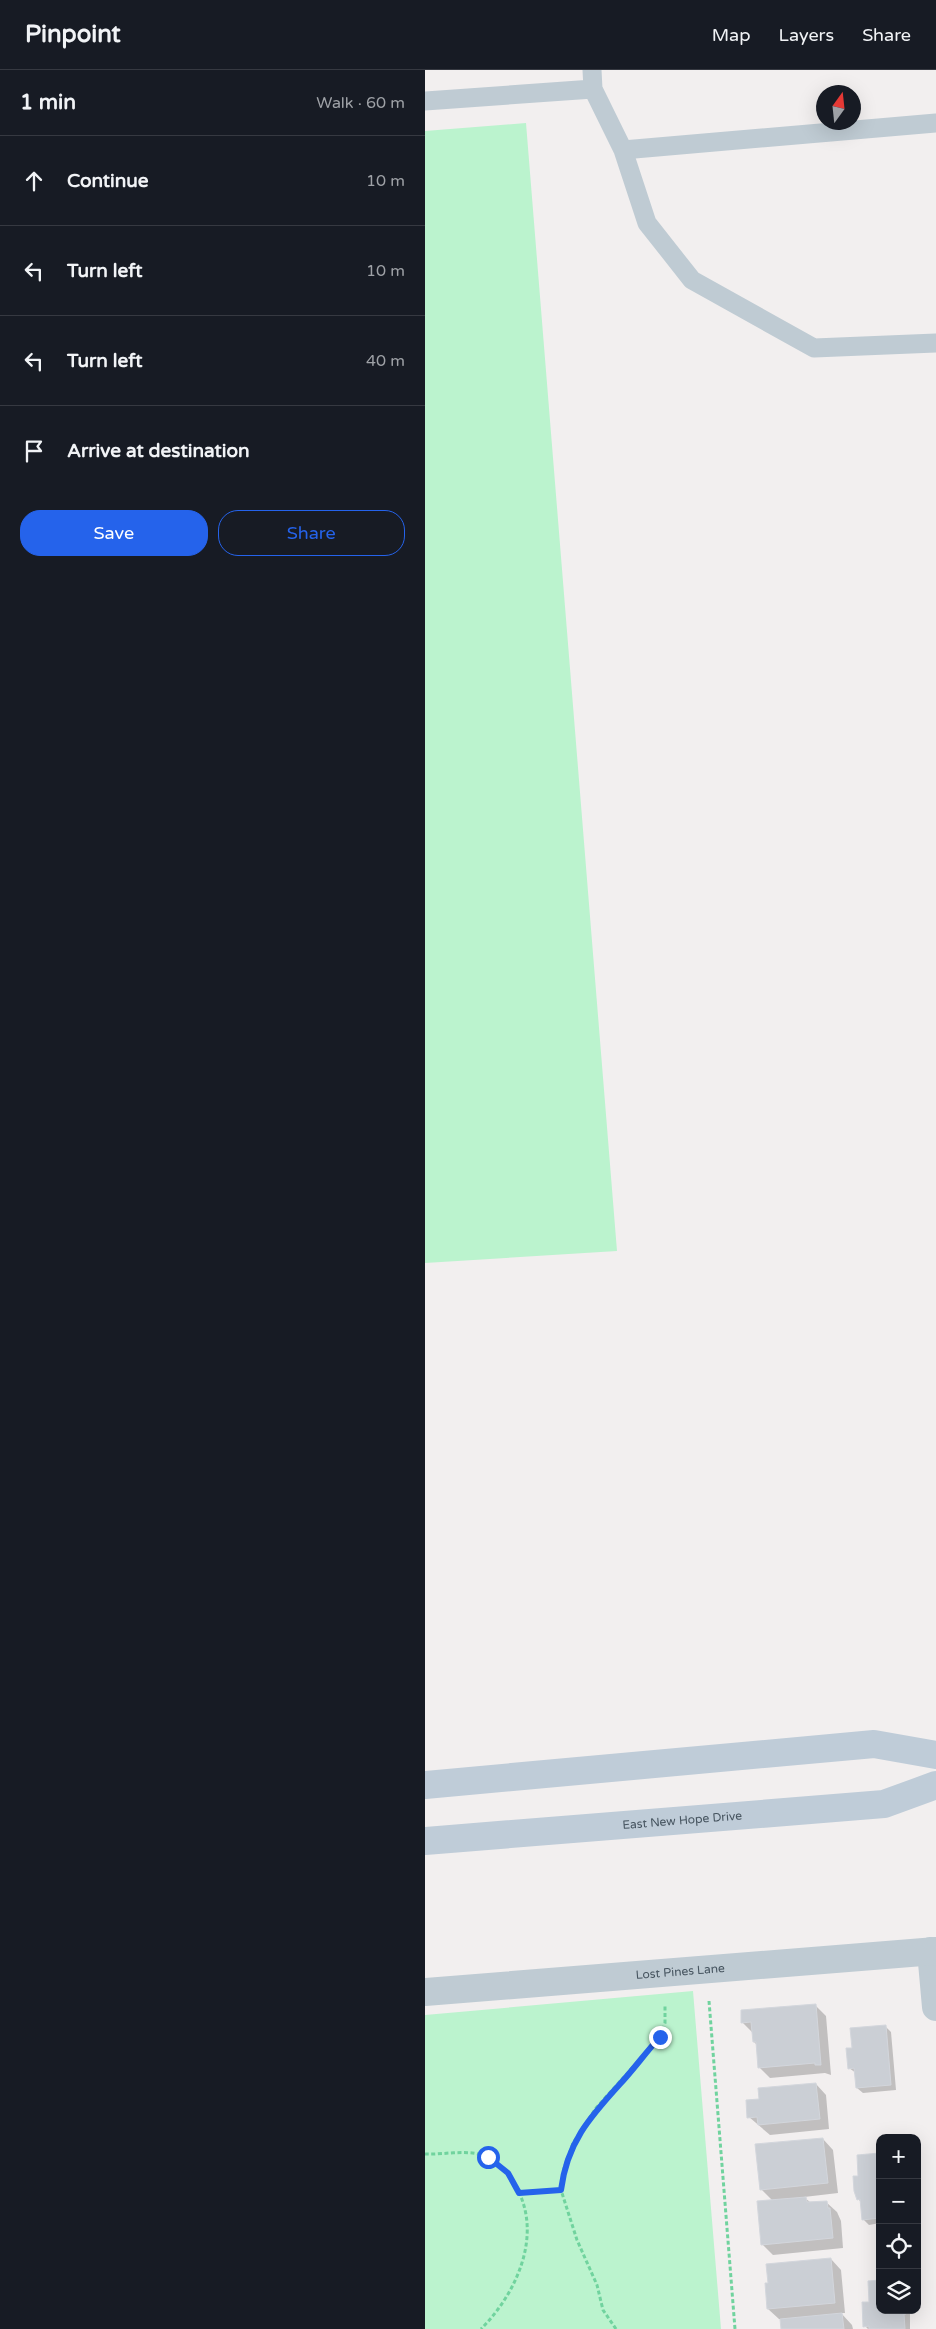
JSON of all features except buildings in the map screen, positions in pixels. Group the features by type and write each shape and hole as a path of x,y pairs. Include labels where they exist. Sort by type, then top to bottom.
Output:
{"main road":[{"path":"425,1785 874,1744 936,1755"},
{"name":"East New Hope Drive","path":"425,1841 884,1804 936,1785"}],"street":[{"name":"Lost Pines Lane","path":"425,1992 934,1951"},
{"path":"934,1951 936,2007"}],"lane":[{"path":"425,101 593,79 623,150 647,223 691,280 814,348 936,343"},
{"path":"623,150 936,123"}],"path":[{"path":"616,2329 603,2310 597,2285 577,2240 561,2190 564,2168 570,2152 596,2108 660,2037 665,2023 664,1996"},
{"path":"709,1998 735,2329"},
{"path":"425,2154 462,2153 488,2157 508,2173 524,2200 528,2239 518,2274 495,2315 481,2329"},
{"path":"519,2193 561,2190"}],"green space":[{"path":"526,123 617,1251 425,1263 425,131"},
{"path":"693,1991 721,2329 425,2329 425,2015"}],"route":[{"path":"488,2157 508,2173 519,2193 561,2190 564,2168 573,2144 596,2108 660,2037"}]}
